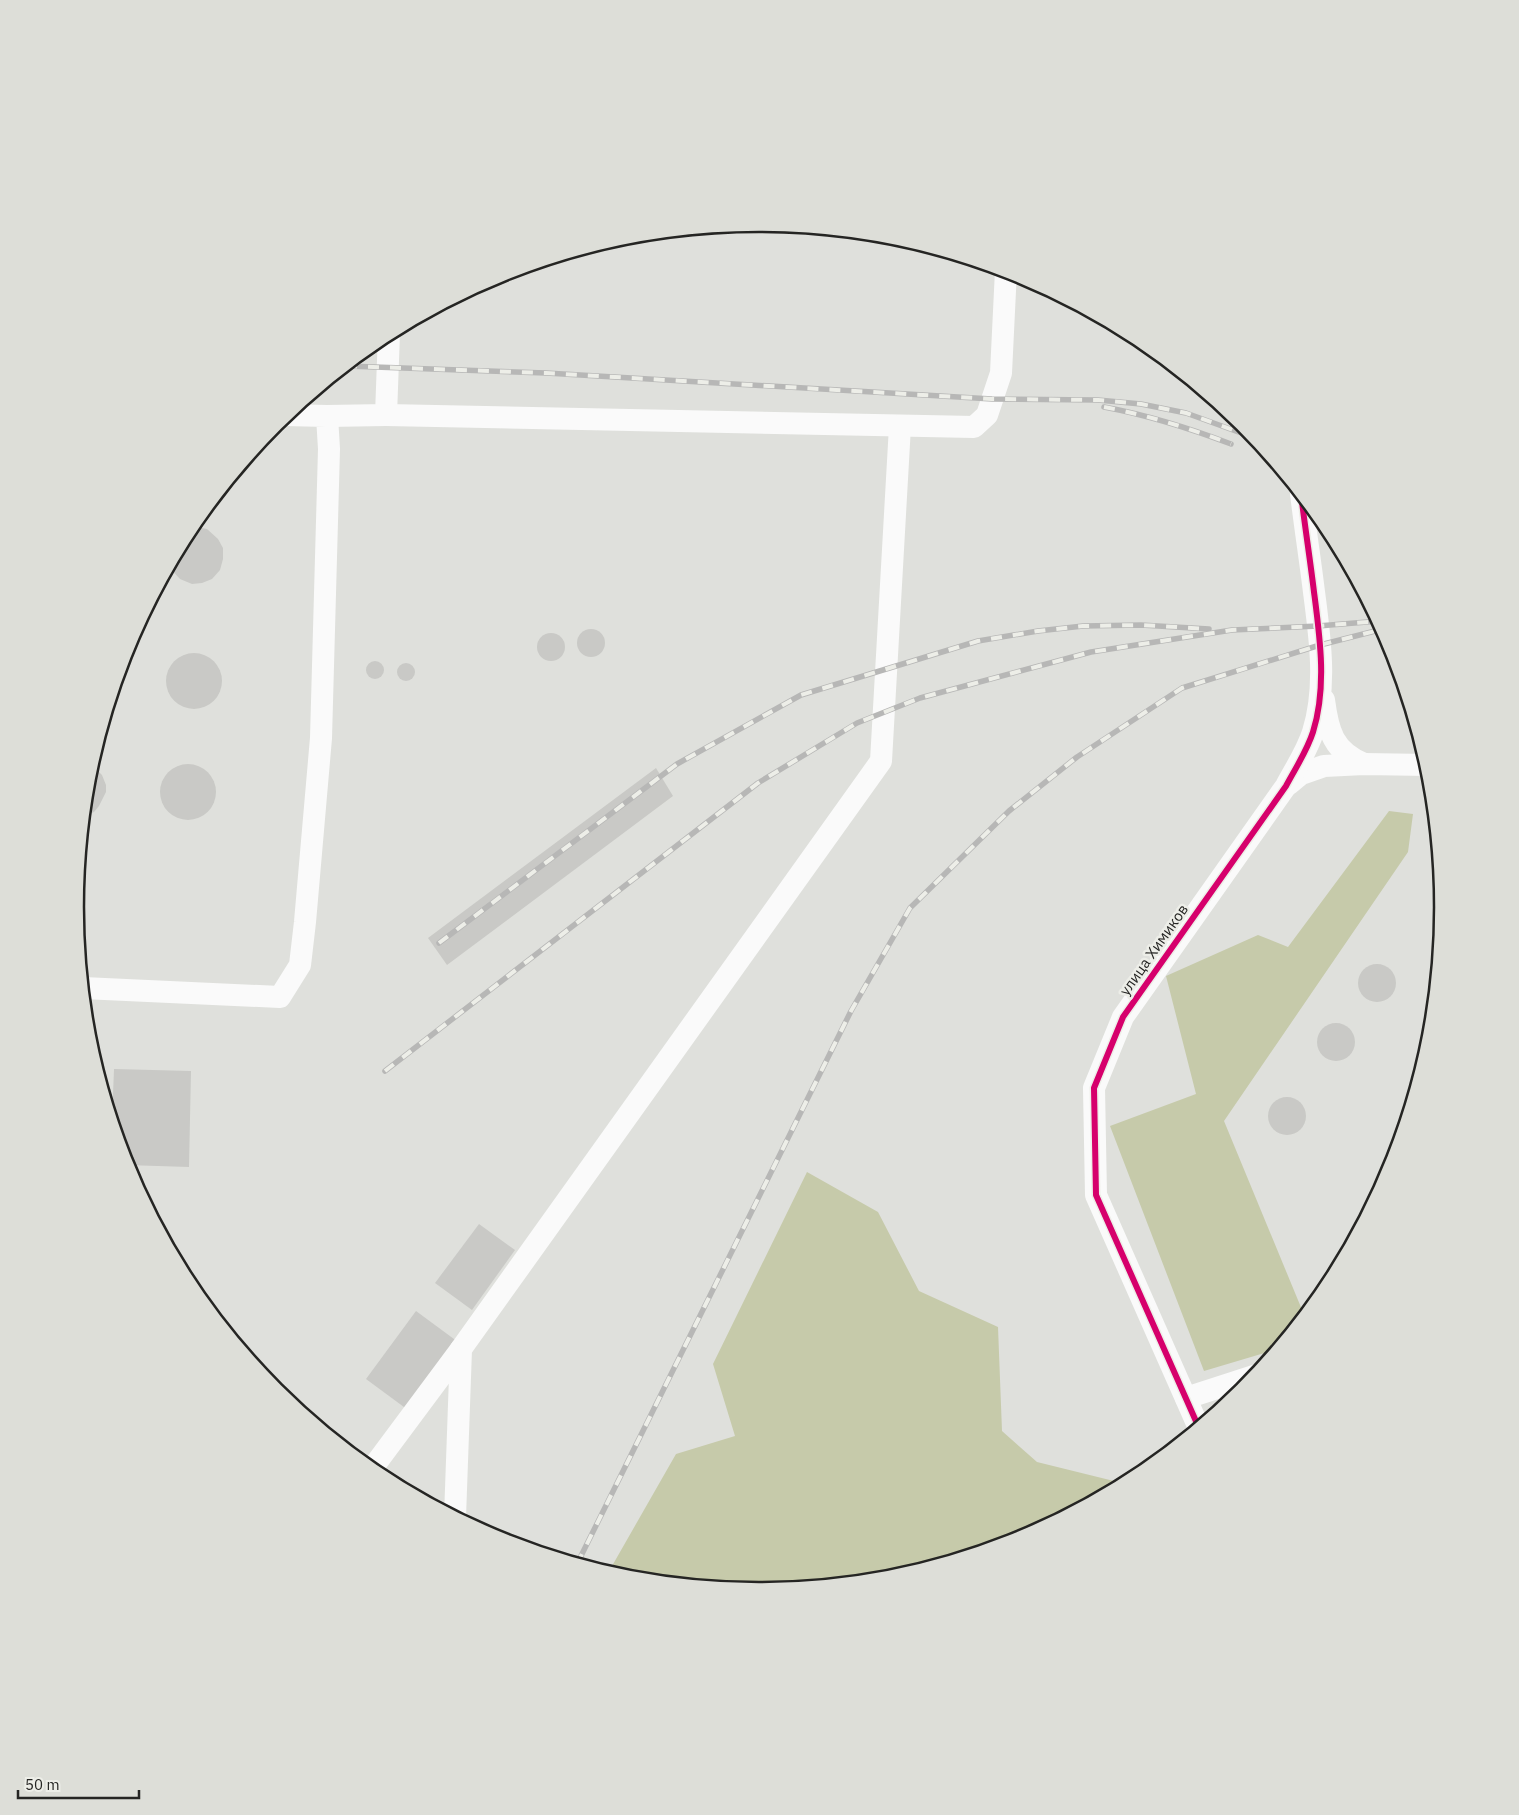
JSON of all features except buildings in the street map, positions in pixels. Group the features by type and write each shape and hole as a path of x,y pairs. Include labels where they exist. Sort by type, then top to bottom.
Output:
{"street":[{"path":"297,415 386,415 974,428 986,415 1002,373 1006,278"},
{"path":"386,415 389,343"},
{"path":"89,988 280,996 300,965 321,738 328,547 329,449 327,416"},
{"path":"376,1463 461,1350 881,761 900,426"},
{"name":"улица Химиков","path":"1197,1422 1096,1195 1094,1088 1122,1017 1286,786 1306,750 1313,732 1319,706 1322,677 1318,626 1302,505"},
{"path":"1322,677 1326,717 1332,737 1340,750 1351,759 1364,764"},
{"path":"1286,786 1301,774 1324,766 1364,764 1419,765"},
{"path":"455,1511 461,1350"},
{"path":"1186,1398 1242,1380"}],"green space":[{"path":"1389,811 1413,814 1408,852 1224,1121 1302,1310 1269,1352 1204,1371 1110,1126 1196,1094 1166,976 1258,935 1288,947"},
{"path":"807,1172 878,1212 919,1291 998,1327 1002,1431 1037,1462 1115,1481 1058,1514 1018,1532 934,1560 891,1570 804,1582 760,1583 715,1582 671,1577 612,1566 676,1454 735,1436 713,1364"}],"railway":[{"path":"355,366 546,373 992,399 1098,400 1141,404 1186,413 1239,432"},
{"path":"1104,407 1168,422 1231,444"},
{"path":"385,1071 758,783 857,723 920,698 1091,652 1232,630 1372,622"},
{"path":"439,943 677,764 801,695 978,641 1038,631 1083,626 1141,625 1209,629"},
{"path":"580,1558 851,1011 910,908 1009,811 1077,757 1182,688 1320,645 1376,631"}],"cycle path":[{"path":"1197,1423 1096,1195 1094,1088 1123,1017 1286,786 1313,732 1320,698 1321,662 1302,505"}]}
